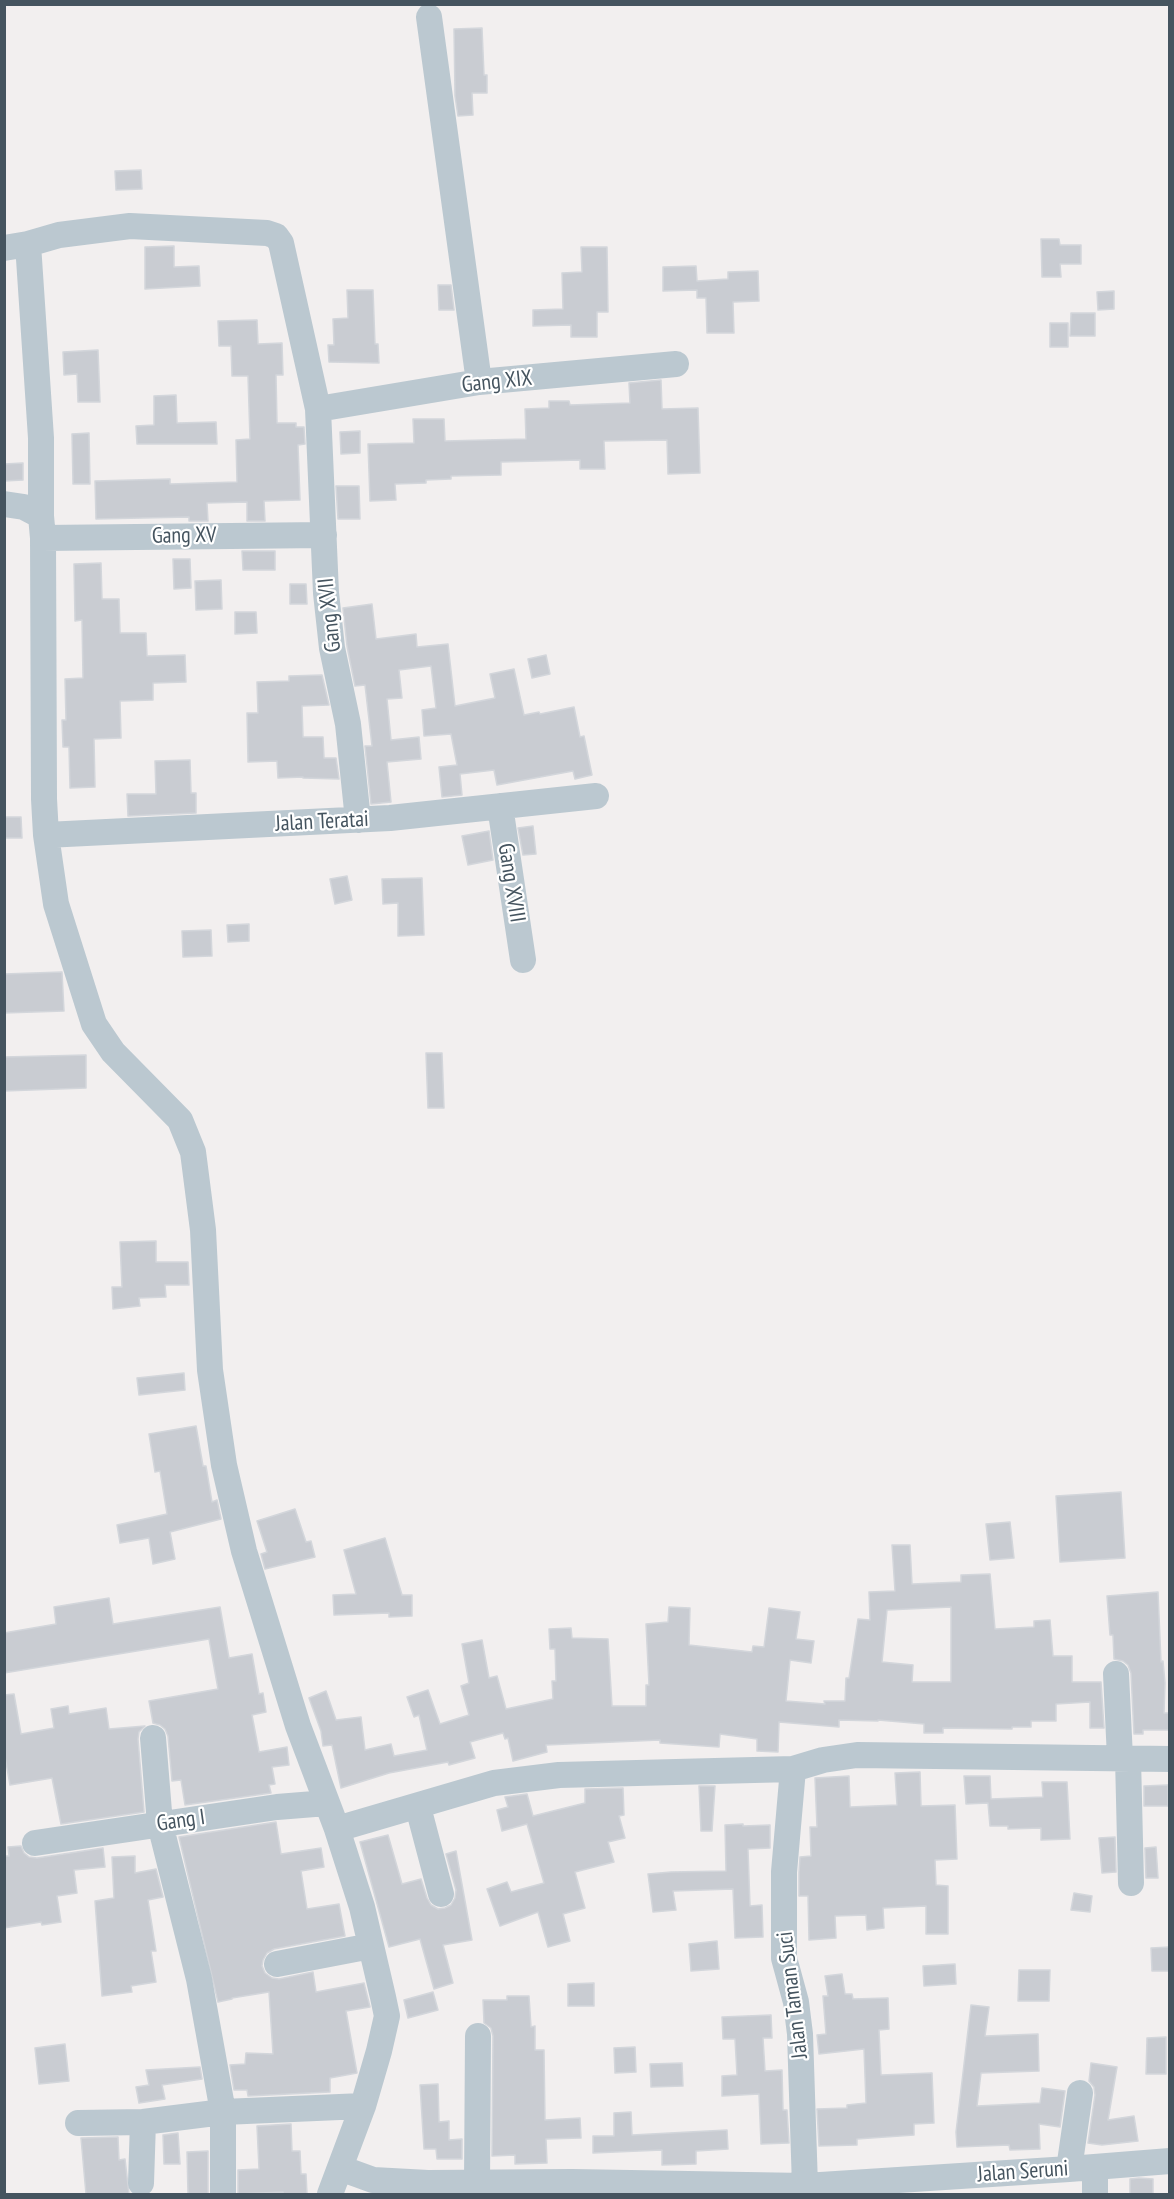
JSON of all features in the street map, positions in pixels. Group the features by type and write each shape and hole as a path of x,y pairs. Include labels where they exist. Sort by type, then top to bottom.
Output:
{"street":[{"path":"429,17 479,382"},
{"name":"Gang XVII","path":"16,246 59,235 130,226 267,233 276,236 281,243 318,409 326,593 332,648 348,724 358,820"},
{"path":"16,246 41,438 43,760 46,835 56,904 94,1024 113,1052 180,1120 193,1152 203,1230 210,1370 224,1465 244,1551 298,1726 337,1829 362,1907 387,2016 363,2106 330,2194"},
{"name":"Gang XIX","path":"318,409 479,382 676,364"},
{"path":"4,504 24,507 42,527"},
{"name":"Gang XV","path":"42,527 324,535"},
{"name":"Jalan Teratai","path":"46,835 358,820 596,796"},
{"name":"Gang XVIII","path":"500,806 523,960"},
{"path":"1116,1674 1124,1758 1131,1883"},
{"path":"153,1738 160,1824 199,1979 224,2112 223,2194"},
{"path":"337,1829 494,1783 559,1775 793,1769 823,1760 857,1755 1170,1760"},
{"name":"Jalan Taman Suci","path":"793,1769 784,1872 784,1958 796,2002 800,2034 805,2186"},
{"name":"Gang I","path":"35,1843 277,1807 327,1803"},
{"path":"418,1807 441,1894"},
{"path":"277,1964 371,1946"},
{"path":"477,2183 478,2036"},
{"path":"1069,2169 1080,2092"},
{"path":"78,2123 143,2122 224,2112 363,2106"},
{"path":"141,2183 143,2122"},
{"name":"Jalan Seruni","path":"340,2168 373,2180 477,2183 536,2188 698,2189 805,2186 875,2188 1170,2161"},
{"path":"1095,2167 1095,2194"}],"building":[{"path":"482,28 487,93 472,93 473,115 458,116 455,96 454,29"},
{"path":"141,170 142,189 116,190 115,171"},
{"path":"1041,239 1059,239 1060,245 1081,245 1081,264 1060,264 1061,277 1042,277"},
{"path":"174,246 174,267 199,266 200,286 145,289 145,247"},
{"path":"581,247 607,247 608,312 597,312 597,337 571,337 571,325 533,326 533,310 563,309 562,273 582,272"},
{"path":"696,266 697,281 728,279 728,272 758,271 759,301 733,302 734,333 707,333 706,298 697,298 697,290 663,291 663,267"},
{"path":"438,285 451,285 454,310 439,310"},
{"path":"347,290 373,290 375,344 378,344 379,363 329,362 328,345 334,345 333,319 348,318"},
{"path":"1114,291 1114,309 1098,310 1097,292"},
{"path":"1071,313 1095,313 1095,336 1070,336"},
{"path":"257,320 258,344 282,343 283,375 276,375 277,423 296,423 296,427 304,427 305,444 298,445 300,500 264,501 265,521 247,521 247,502 207,503 208,521 189,521 189,517 96,519 95,481 170,479 170,484 237,482 236,440 250,439 248,376 232,376 231,346 219,346 218,321"},
{"path":"1050,323 1068,323 1068,347 1050,347"},
{"path":"98,350 100,402 78,402 77,374 64,375 63,352"},
{"path":"661,380 662,409 698,408 700,473 668,474 667,440 604,441 605,469 580,469 580,460 501,462 501,475 451,476 451,479 426,480 426,483 395,484 396,500 370,501 368,444 414,443 413,419 444,419 445,441 526,439 525,409 549,408 549,401 569,401 570,405 630,403 629,383"},
{"path":"176,395 177,423 216,422 217,444 137,444 136,426 154,425 154,396"},
{"path":"360,431 360,453 341,454 340,432"},
{"path":"89,433 90,484 73,484 72,434"},
{"path":"23,463 23,480 4,481 4,464"},
{"path":"336,486 359,486 360,519 338,519"},
{"path":"242,551 275,551 275,570 243,570"},
{"path":"173,559 190,559 191,588 174,589"},
{"path":"101,563 102,599 119,599 120,633 146,633 147,656 185,655 186,682 153,683 153,700 120,701 121,738 94,739 95,787 70,788 69,747 63,747 62,720 66,720 65,679 83,678 82,620 75,621 74,564"},
{"path":"221,580 222,609 196,610 195,581"},
{"path":"290,584 306,584 307,604 290,604"},
{"path":"372,604 376,639 416,634 417,647 448,644 455,706 495,698 490,674 514,669 524,715 574,707 580,737 584,736 592,775 575,779 573,771 497,785 494,770 460,774 462,795 442,797 439,767 457,765 451,734 424,736 422,710 436,708 431,666 399,670 402,698 387,699 391,740 419,737 421,759 387,762 391,802 371,804 365,746 372,746 365,685 355,686 347,646 343,608"},
{"path":"235,612 256,612 257,633 235,634"},
{"path":"546,655 550,674 532,678 528,659"},
{"path":"322,675 329,705 302,706 303,737 323,737 324,758 336,758 339,779 278,778 277,761 248,762 247,713 258,713 257,682 289,681 289,676"},
{"path":"190,760 191,793 196,793 196,813 128,816 127,794 156,794 155,761"},
{"path":"4,817 21,817 22,838 4,838"},
{"path":"533,826 536,854 523,855 518,828"},
{"path":"489,831 493,860 468,865 462,836"},
{"path":"347,876 352,900 335,904 330,879"},
{"path":"422,878 424,935 398,936 398,903 383,904 382,879"},
{"path":"249,924 249,941 228,942 227,925"},
{"path":"211,930 212,956 183,957 182,931"},
{"path":"62,972 64,1011 4,1013 4,974"},
{"path":"426,1053 442,1053 444,1108 428,1108"},
{"path":"86,1055 86,1088 4,1091 4,1057"},
{"path":"156,1241 156,1262 188,1262 189,1285 165,1285 166,1297 139,1298 140,1306 113,1309 112,1287 122,1287 120,1242"},
{"path":"184,1373 185,1390 139,1395 137,1378"},
{"path":"196,1426 212,1502 217,1500 221,1519 170,1532 175,1559 153,1564 149,1538 120,1543 117,1525 167,1514 160,1471 155,1472 149,1434"},
{"path":"1121,1492 1125,1558 1060,1562 1056,1496"},
{"path":"295,1509 306,1542 311,1541 315,1557 265,1569 261,1554 267,1552 257,1521"},
{"path":"1010,1522 1014,1558 990,1560 986,1524"},
{"path":"385,1538 402,1595 412,1595 412,1616 389,1617 389,1613 334,1615 333,1595 356,1594 344,1550"},
{"path":"892,1545 910,1545 912,1584 961,1582 961,1575 990,1574 995,1629 1034,1627 1034,1621 1050,1620 1053,1656 1072,1656 1072,1682 1101,1682 1104,1728 1090,1728 1090,1702 1056,1704 1056,1721 1031,1721 1031,1727 1012,1727 1012,1729 943,1728 943,1733 924,1733 924,1724 878,1720 839,1720 839,1727 779,1722 778,1752 757,1751 757,1739 720,1734 719,1747 660,1743 660,1740 546,1745 547,1752 513,1761 508,1738 505,1739 503,1733 470,1742 475,1758 449,1765 448,1762 389,1773 341,1788 332,1745 323,1746 321,1731 309,1698 326,1691 336,1720 361,1717 365,1750 391,1744 394,1756 427,1750 419,1715 414,1717 407,1697 428,1690 440,1724 469,1715 461,1686 469,1683 462,1644 482,1640 489,1678 497,1676 506,1709 553,1699 552,1681 556,1681 555,1649 550,1649 549,1629 571,1628 572,1638 608,1639 612,1706 646,1706 646,1685 649,1685 646,1624 668,1622 669,1607 690,1608 689,1645 752,1652 753,1646 764,1647 769,1608 800,1612 796,1639 814,1641 811,1663 790,1660 786,1701 825,1704 824,1701 845,1701 846,1678 849,1678 858,1619 870,1620 869,1592 895,1591","holes":["951,1607 951,1682 912,1682 913,1665 882,1662 887,1610"]},
{"path":"1158,1592 1161,1662 1163,1661 1165,1683 1164,1713 1170,1713 1170,1730 1143,1730 1143,1734 1134,1734 1131,1673 1128,1665 1114,1659 1107,1596"},
{"path":"109,1598 113,1624 220,1607 229,1658 252,1654 259,1694 263,1693 266,1712 252,1715 259,1752 287,1747 289,1765 272,1767 275,1784 269,1785 271,1793 185,1805 181,1780 172,1781 168,1736 165,1729 153,1723 149,1701 218,1689 209,1639 4,1673 4,1633 56,1624 54,1607"},
{"path":"14,1694 21,1734 54,1728 51,1709 68,1706 69,1714 106,1708 109,1729 145,1726 139,1732 138,1739 144,1812 61,1824 52,1778 10,1785 4,1751 4,1695"},
{"path":"920,1772 921,1806 955,1805 957,1859 935,1860 936,1885 948,1886 948,1934 926,1934 926,1906 883,1908 884,1928 867,1930 866,1915 835,1916 836,1938 809,1940 808,1896 799,1896 799,1873 800,1857 811,1856 810,1827 817,1827 815,1778 849,1776 850,1807 897,1805 895,1773"},
{"path":"964,1776 990,1776 991,1799 1043,1797 1042,1782 1067,1782 1070,1839 1041,1840 1041,1828 1008,1829 1008,1826 990,1826 988,1803 966,1804"},
{"path":"1168,1785 1168,1806 1144,1806 1144,1786"},
{"path":"699,1786 715,1786 712,1831 701,1831"},
{"path":"623,1788 624,1815 619,1816 625,1838 608,1842 614,1862 575,1872 585,1908 563,1914 570,1941 548,1947 538,1912 500,1926 487,1889 507,1882 511,1892 544,1883 527,1824 502,1831 497,1810 508,1807 505,1797 527,1794 533,1816 585,1803 585,1789"},
{"path":"276,1822 281,1854 321,1848 324,1867 301,1871 307,1909 339,1904 345,1936 274,1949 267,1953 263,1960 262,1966 265,1973 272,1978 279,1979 313,1972 316,1992 364,1983 370,2007 346,2011 357,2073 330,2078 330,2092 248,2096 247,2090 234,2090 230,2065 245,2064 246,2053 273,2054 269,1992 218,2002 179,1837"},
{"path":"743,1824 743,1826 770,1825 770,1848 748,1849 750,1906 762,1905 763,1937 735,1938 733,1889 673,1891 676,1910 653,1912 648,1874 726,1871 725,1825"},
{"path":"388,1835 402,1884 421,1879 427,1898 431,1905 438,1909 451,1905 455,1898 456,1890 446,1854 456,1851 472,1940 443,1945 453,1983 434,1989 420,1939 389,1947 360,1842"},
{"path":"1115,1837 1116,1872 1102,1873 1099,1838"},
{"path":"21,1846 29,1857 37,1858 103,1848 105,1867 74,1870 77,1893 57,1896 61,1922 42,1925 41,1922 4,1928 4,1856 9,1856 8,1847"},
{"path":"1156,1847 1158,1878 1146,1878 1145,1848"},
{"path":"135,1856 135,1873 156,1869 163,1897 148,1900 156,1951 151,1951 156,1982 131,1986 132,1992 102,1996 95,1901 114,1898 112,1857"},
{"path":"1074,1893 1092,1896 1090,1912 1071,1910"},
{"path":"717,1941 719,1969 691,1971 689,1944"},
{"path":"1170,1947 1170,1971 1152,1971 1151,1948"},
{"path":"955,1964 956,1984 924,1986 923,1966"},
{"path":"1019,1970 1050,1970 1049,2001 1018,2001"},
{"path":"842,1974 845,1994 852,1994 853,1999 888,1998 889,2029 879,2030 881,2075 932,2073 934,2123 914,2124 914,2135 857,2139 857,2145 819,2146 817,2109 847,2108 847,2105 866,2103 864,2049 819,2054 817,2035 826,2034 823,1996 828,1996 825,1976"},
{"path":"594,1983 594,2006 568,2006 568,1984"},
{"path":"433,1992 438,2010 408,2018 404,2000"},
{"path":"507,1996 529,1996 531,2027 535,2026 535,2050 544,2050 545,2120 580,2118 581,2138 546,2139 547,2163 515,2164 515,2155 492,2156 493,2036 491,2028 484,2023 483,2000 507,2000"},
{"path":"971,2005 989,2007 985,2036 1038,2034 1039,2071 981,2073 977,2106 1040,2103 1042,2088 1065,2091 1060,2127 1039,2124 1040,2149 1010,2150 1009,2145 957,2147 956,2132"},
{"path":"771,2015 772,2038 763,2038 765,2071 782,2070 783,2110 787,2110 789,2143 761,2144 759,2094 722,2096 722,2076 737,2075 735,2039 723,2039 722,2017"},
{"path":"1166,2037 1166,2074 1146,2074 1147,2038"},
{"path":"65,2044 69,2081 39,2084 35,2048"},
{"path":"635,2047 636,2072 615,2073 614,2048"},
{"path":"682,2063 683,2086 651,2087 650,2064"},
{"path":"1091,2063 1117,2067 1108,2120 1134,2116 1138,2141 1102,2145 1088,2143 1095,2095 1094,2087 1089,2081"},
{"path":"200,2067 202,2079 162,2085 165,2099 139,2103 136,2087 149,2085 146,2070"},
{"path":"438,2084 439,2122 449,2121 449,2140 462,2139 462,2159 437,2159 436,2149 424,2149 420,2085"},
{"path":"631,2112 632,2135 727,2130 728,2149 696,2151 696,2164 662,2165 662,2150 593,2153 593,2136 614,2136 614,2113"},
{"path":"291,2124 292,2151 300,2151 301,2174 306,2174 307,2194 283,2194 283,2192 238,2194 238,2170 259,2169 257,2126"},
{"path":"178,2133 180,2164 164,2164 163,2135"},
{"path":"118,2137 119,2160 125,2159 129,2194 86,2194 81,2138"},
{"path":"208,2151 208,2194 188,2194 187,2152"},
{"path":"1130,2179 1153,2179 1153,2194 1130,2194"}]}
